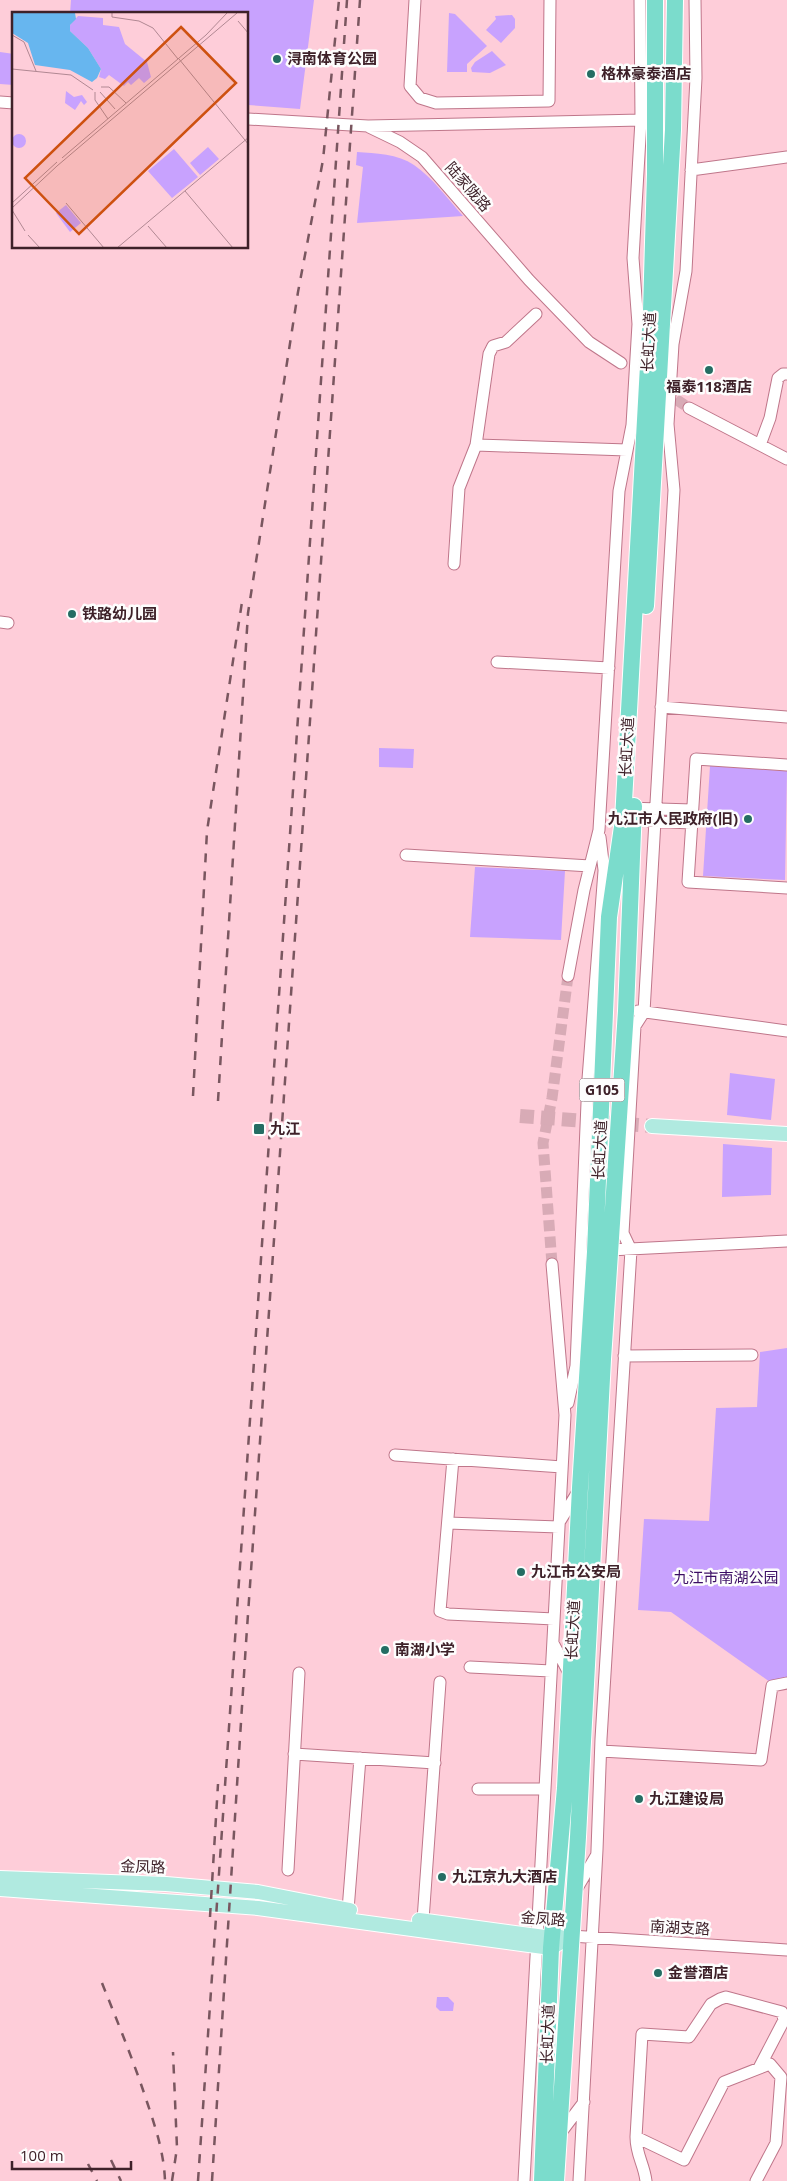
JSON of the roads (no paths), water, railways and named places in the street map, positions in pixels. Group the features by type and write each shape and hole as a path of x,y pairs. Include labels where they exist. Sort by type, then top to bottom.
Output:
{"highway":[{"name":"长虹大道","path":"542,2181 551,2137 572,1936 610,1250 626,1010 628,814 655,174 655,0"},
{"name":"长虹大道","path":"556,2181 551,2137 544,1942 566,1788 580,1488 595,1252 609,917 628,814 674,130 675,0"}],"main road":[{"path":"652,1126 787,1134"},
{"name":"金凤路","path":"0,1878 135,1882 258,1892 348,1910 423,1920 544,1942"},
{"name":"金凤路","path":"0,1889 258,1908 544,1942 572,1936"}],"street":[{"path":"415,0 410,86 420,98 436,102 549,101 550,0"},
{"path":"609,917 599,830 620,491 632,425 638,324 633,258 641,120 640,0"},
{"path":"579,2181 601,1751 631,1250 623,1233 623,1223 635,1026 644,1012 674,490 669,416 673,344 686,272 696,78 695,0"},
{"name":"陆家陇路","path":"249,119 368,126 400,142 422,157 529,280 588,342 621,363"},
{"path":"368,126 641,120"},
{"path":"691,170 787,157"},
{"path":"454,564 459,488 476,445 489,354 494,346 506,342 536,314"},
{"path":"760,445 770,418 778,378 783,374 787,374"},
{"path":"689,408 787,459"},
{"path":"476,445 627,450"},
{"path":"497,662 609,668"},
{"path":"661,708 787,717"},
{"path":"786,889 688,882 696,759 787,765"},
{"path":"628,814 655,809 692,810"},
{"path":"628,814 655,821 692,823"},
{"path":"568,976 599,830"},
{"path":"406,855 590,866"},
{"path":"565,1415 576,1366 588,1079 604,871"},
{"path":"626,1010 787,1031"},
{"path":"610,1250 787,1242"},
{"path":"524,2181 528,2105 544,1942 545,1789 565,1415 552,1264"},
{"path":"624,1356 752,1355"},
{"path":"395,1455 562,1467"},
{"path":"453,1459 440,1611 457,1615 554,1619"},
{"path":"559,1525 580,1488"},
{"path":"448,1523 559,1525"},
{"path":"588,1628 606,1664"},
{"path":"552,1641 570,1676"},
{"path":"470,1667 551,1671"},
{"path":"288,1870 299,1673"},
{"path":"423,1920 440,1682"},
{"path":"601,1751 760,1760 772,1686 787,1683"},
{"path":"294,1754 434,1763"},
{"path":"348,1910 360,1758"},
{"path":"478,1788 545,1789"},
{"path":"574,1893 597,1854"},
{"name":"南湖支路","path":"572,1936 787,1950"},
{"path":"646,2181 645,2173 636,2150 642,2034 689,2037 712,2004 726,1997 782,2012 784,2020 759,2068"},
{"path":"636,2137 684,2160 724,2082 770,2064 781,2077 776,2143 756,2181"},
{"path":"528,2105 551,2137 584,2102"}],"tunnel":[{"path":"662,390 689,408"},
{"path":"552,1264 543,1143 552,1098 568,976"},
{"path":"520,1116 652,1126"}],"railway":[{"path":"218,1101 248,613 298,292 323,160 339,0"},
{"path":"198,2181 347,0"},
{"path":"212,2181 246,1643 360,0"},
{"path":"193,1096 207,831 242,602"},
{"path":"210,1917 218,1784"},
{"path":"102,1983 142,2087 161,2151 165,2181"},
{"path":"172,2181 177,2148 173,2052"},
{"path":"111,2160 121,2181"},
{"path":"88,2164 97,2181"}],"place":[{"name":"浔南体育公园","path":"277,59"},
{"name":"格林豪泰酒店","path":"591,74"},
{"name":"福泰118酒店","path":"709,370"},
{"name":"铁路幼儿园","path":"72,614"},
{"name":"九江市人民政府(旧)","path":"748,819"},
{"name":"九江","path":"259,1129"},
{"name":"九江市公安局","path":"521,1572"},
{"name":"南湖小学","path":"385,1650"},
{"name":"九江建设局","path":"639,1799"},
{"name":"九江京九大酒店","path":"442,1877"},
{"name":"金誉酒店","path":"658,1973"}],"park label":[{"name":"九江市南湖公园","path":"726,1578"}]}
